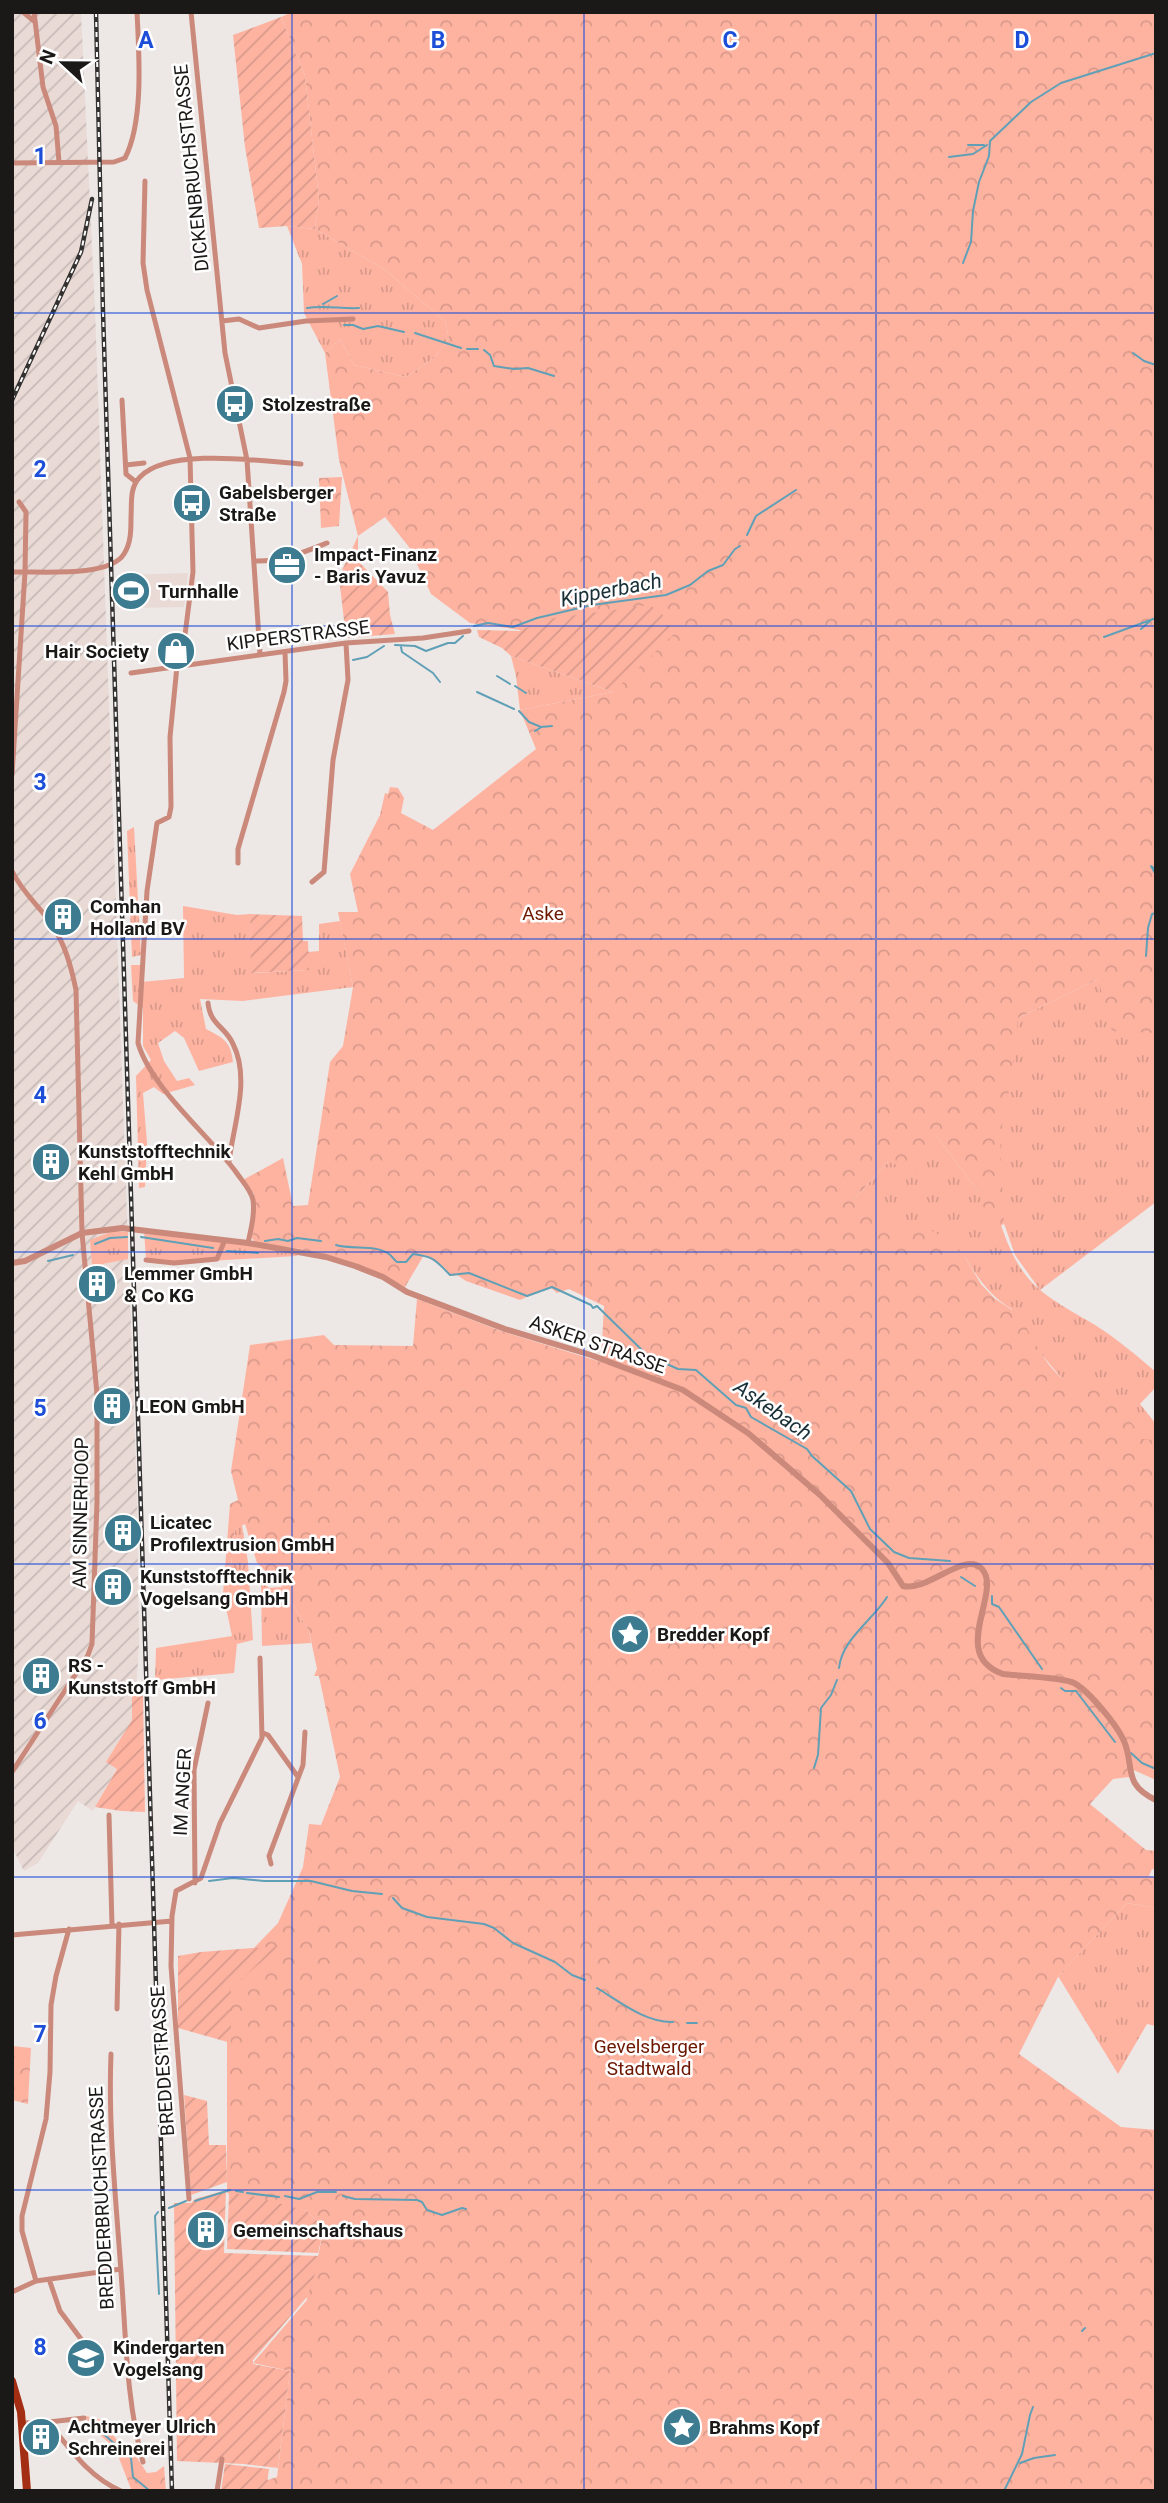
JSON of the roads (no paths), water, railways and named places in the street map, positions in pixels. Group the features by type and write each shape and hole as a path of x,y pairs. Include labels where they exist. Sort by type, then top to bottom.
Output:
{"main road":[{"path":"12,2381 19,2400 27,2491"}],"street":[{"path":"23,12 34,21"},
{"path":"34,12 43,87 57,126 59,162"},
{"path":"12,163 114,162 125,158 137,104 137,12"},
{"name":"DICKENBRUCHSTRASSE","path":"191,12 222,321 229,373 247,460 260,654"},
{"path":"145,181 143,263 147,290 190,458 193,572 170,737 171,807 169,817 157,822 147,891 138,1043 145,1062 176,1103 229,1162 252,1197 248,1243"},
{"path":"222,321 239,319 259,328 306,321 353,319"},
{"path":"122,400 126,474 136,482"},
{"path":"12,572 99,570 114,564 124,554 131,538 132,489 150,470 190,458 301,464"},
{"path":"126,465 144,463"},
{"path":"12,775 25,572 26,512 19,502"},
{"path":"254,561 288,558 327,543"},
{"name":"KIPPERSTRASSE","path":"131,673 346,643 424,638 469,631"},
{"path":"312,882 324,872 333,760 348,680 346,643"},
{"path":"238,863 239,849 284,692 285,652"},
{"name":"AM SINNERHOOP","path":"12,870 23,892 51,923 62,941 70,961 76,990 82,1233 97,1394 98,1460 92,1644 88,1655 12,1772"},
{"path":"208,1003 209,1013 218,1027 233,1041 238,1058 240,1082 229,1162"},
{"name":"ASKER STRASSE","path":"12,1263 24,1261 82,1233 122,1228 248,1243 326,1257 383,1277 407,1292 505,1329 591,1355 683,1390 748,1433 820,1495 888,1563 903,1586 918,1586 965,1563 975,1563 983,1570 988,1583 979,1622 978,1641 986,1664 1003,1674 1070,1681 1090,1696 1122,1736 1133,1780 1141,1791 1156,1800"},
{"path":"146,1260 174,1263 217,1259 225,1242"},
{"name":"BREDDESTRASSE","path":"189,2199 174,2012 172,1921 176,1892 201,1878 220,1823 263,1733 260,1658"},
{"name":"IM ANGER","path":"195,1883 194,1770 208,1703"},
{"path":"271,1864 269,1856 303,1765 305,1732"},
{"path":"263,1733 268,1735 298,1777"},
{"path":"109,1815 117,2009"},
{"path":"12,1935 172,1921"},
{"path":"36,2281 22,2231 22,2216 46,2119 51,2005 69,1929"},
{"name":"BREDDERBRUCHSTRASSE","path":"111,2053 109,2105 132,2424 143,2462"},
{"path":"12,2292 36,2281 121,2269"},
{"path":"49,2279 60,2311 81,2339"},
{"path":"22,2423 84,2418"},
{"path":"48,2422 88,2470 106,2484 121,2491"},
{"path":"109,2425 132,2424"},
{"path":"217,2491 222,2459"}],"waterway":[{"path":"963,263 971,242 973,211 979,182 989,156 990,141 1031,102 1061,83 1156,53"},
{"path":"968,145 984,145"},
{"path":"949,157 973,154 987,145"},
{"path":"323,304 337,296"},
{"path":"307,308 359,308"},
{"path":"344,325 363,329 378,326 404,332"},
{"path":"415,333 461,348"},
{"path":"467,349 478,349"},
{"path":"484,350 490,355 494,366 528,368 554,376"},
{"path":"1133,353 1156,365"},
{"name":"Kipperbach","path":"747,535 756,516 796,490"},
{"name":"Kipperbach","path":"474,626 488,623 513,627 537,618 592,605 666,595 690,585 708,571 723,565 740,546"},
{"path":"1104,637 1156,618"},
{"path":"1141,629 1151,620"},
{"name":"Kipperbach","path":"395,645 415,646 426,651 455,643 463,636"},
{"name":"Kipperbach","path":"353,660 367,657 384,646"},
{"path":"401,647 402,652 433,673 440,682"},
{"path":"497,676 510,684"},
{"path":"515,686 526,693"},
{"path":"477,692 514,709"},
{"path":"519,711 529,722 541,727 552,726"},
{"path":"535,731 540,728"},
{"path":"1156,869 1151,866 1156,875"},
{"path":"1146,956 1148,928 1152,914 1156,913"},
{"name":"Askebach","path":"95,1244 110,1238 127,1237"},
{"name":"Askebach","path":"141,1237 213,1248"},
{"name":"Askebach","path":"265,1241 288,1241 297,1238 321,1241"},
{"name":"Askebach","path":"336,1245 377,1249 389,1254 397,1262 406,1262 413,1254 426,1256 450,1275 469,1273 527,1296 552,1287 593,1308 597,1306 647,1355 678,1369 696,1370 736,1405 746,1408 751,1417 807,1449 851,1491 870,1529 894,1552 909,1558 950,1561"},
{"name":"Askebach","path":"227,1251 258,1253"},
{"name":"Askebach","path":"48,1261 73,1255"},
{"name":"Askebach","path":"961,1577 975,1586"},
{"name":"Askebach","path":"992,1596 992,1604 999,1607 1042,1669"},
{"path":"839,1668 841,1658 852,1639 887,1597"},
{"path":"814,1768 818,1755 821,1708 831,1695 837,1680"},
{"name":"Askebach","path":"1061,1688 1065,1691 1076,1691 1115,1742"},
{"name":"Askebach","path":"1131,1753 1142,1763 1156,1769"},
{"path":"209,1881 233,1878 311,1881 352,1891 382,1894"},
{"path":"393,1898 402,1908 427,1917 484,1924 494,1928 513,1943 555,1962 572,1975 585,1980"},
{"path":"597,1988 643,2015 673,2022"},
{"path":"687,2023 697,2023"},
{"path":"195,2201 230,2190"},
{"path":"236,2191 243,2192"},
{"path":"285,2196 299,2199 317,2192 336,2192"},
{"path":"247,2193 279,2197"},
{"path":"343,2196 355,2199 417,2200 422,2202 427,2210 442,2215 466,2209"},
{"path":"169,2208 186,2201"},
{"path":"158,2212 155,2216 159,2294"},
{"path":"1082,2331 1085,2328"},
{"path":"1004,2491 1022,2454 1033,2407"},
{"path":"100,2431 131,2458 133,2477 150,2491"},
{"path":"1020,2463 1055,2455"}],"railway":[{"path":"96,12 103,312 172,2491"},
{"path":"12,400 81,252 92,199"}],"place":[{"name":"Stolzestraße","path":"235,404"},
{"name":"Gabelsberger Straße","path":"192,503"},
{"name":"Impact-Finanz - Baris Yavuz","path":"287,565"},
{"name":"Turnhalle","path":"131,591"},
{"name":"Hair Society","path":"176,651"},
{"name":"Comhan Holland BV","path":"63,917"},
{"name":"Kunststofftechnik Kehl GmbH","path":"51,1162"},
{"name":"Lemmer GmbH & Co KG","path":"97,1284"},
{"name":"LEON GmbH","path":"112,1406"},
{"name":"Licatec Profilextrusion GmbH","path":"123,1533"},
{"name":"Kunststofftechnik Vogelsang GmbH","path":"113,1587"},
{"name":"Bredder Kopf","path":"630,1634"},
{"name":"RS - Kunststoff GmbH","path":"41,1676"},
{"name":"Gemeinschaftshaus","path":"206,2230"},
{"name":"Kindergarten Vogelsang","path":"86,2358"},
{"name":"Brahms Kopf","path":"682,2427"},
{"name":"Achtmeyer Ulrich Schreinerei","path":"41,2437"}],"park label":[{"name":"Aske","path":"543,913"},
{"name":"Gevelsberger Stadtwald","path":"649,2057"}]}
